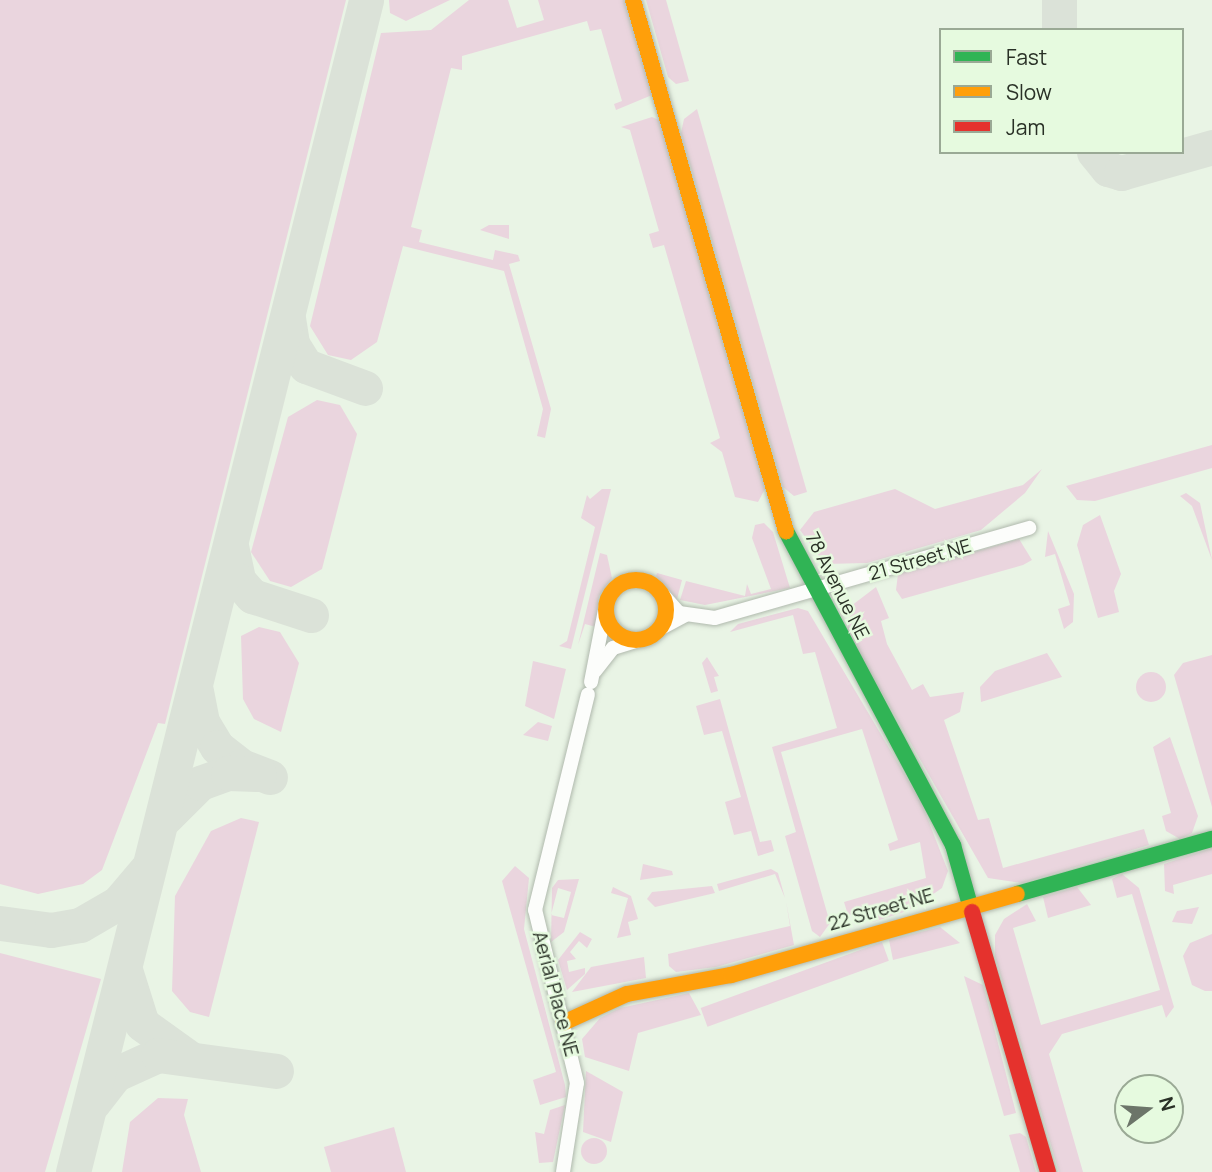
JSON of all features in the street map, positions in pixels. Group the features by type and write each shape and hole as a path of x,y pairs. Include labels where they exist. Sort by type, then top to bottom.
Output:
{"street":[{"name":"78 Avenue NE","path":"633,0 786,532 812,592 929,793 972,906 1048,1172"},
{"name":"21 Street NE","path":"685,615 715,618 1029,528"},
{"path":"590,684 607,651 639,640 685,615 648,582 629,580 614,589 606,606 614,631 639,640"},
{"path":"661,628 667,611 662,594"},
{"name":"Aerial Place NE","path":"563,1172 578,1099 563,1023 535,909 590,684 606,606"},
{"name":"22 Street NE","path":"563,1023 627,994 731,975 1212,839"}],"shaded area":[{"path":"0,0 346,0 165,724 158,723 102,870 83,884 38,894 0,884"},
{"path":"389,0 450,0 406,21 390,13"},
{"path":"469,0 508,0 517,28 544,20 538,0 624,0 652,95 616,110 614,104 622,101 601,29 590,31 587,21 462,56 462,70 451,68 411,227 422,230 419,242 493,260 495,250 518,255 520,261 509,264 551,409 545,438 537,436 543,409 504,271 403,246 377,342 351,360 328,355 310,326 381,33 431,30"},
{"path":"646,0 666,0 689,81 676,84 668,77"},
{"path":"697,109 807,492 794,496 783,487 681,133 684,119"},
{"path":"652,117 659,120 765,489 758,502 735,497 722,452 710,443 720,438 664,245 653,248 649,234 659,231 630,130 621,127"},
{"path":"489,225 509,225 509,239 480,230"},
{"path":"317,400 340,405 357,434 322,569 291,587 270,581 251,552 288,417"},
{"path":"1212,445 1212,468 1095,501 1077,500 1066,486"},
{"path":"1042,469 1025,493 981,530 867,563 825,564 800,530 814,512 895,489 935,509 1023,485"},
{"path":"602,489 611,489 571,649 559,646 567,641 595,527 581,518 587,495 590,499"},
{"path":"1186,493 1200,503 1212,560 1192,506 1180,496"},
{"path":"1100,515 1121,574 1114,591 1119,612 1098,618 1077,545 1083,525"},
{"path":"764,523 773,532 790,588 705,605 680,600 686,581 745,596 747,584 751,594 771,589 752,538 755,525"},
{"path":"1048,531 1074,594 1073,622 1064,629 1058,609 1070,605 1055,554 1045,557"},
{"path":"1019,539 1032,560 1023,565 902,599 896,590 898,574"},
{"path":"600,553 607,555 612,578 599,596 596,627 585,624 578,645"},
{"path":"657,573 682,580 677,599 656,576"},
{"path":"876,587 889,618 881,621 887,644 912,690 923,684 930,697 964,692 960,712 944,720 978,820 989,818 1003,868 1144,829 1149,845 1022,883 988,878 847,632 851,606"},
{"path":"798,608 808,611 921,802 948,871 942,888 910,910 873,922 862,913 848,915 844,902 926,878 920,842 890,851 888,844 898,840 862,729 781,752 830,923 820,937 812,931 785,836 796,832 772,747 837,728 815,652 803,654 793,615 730,632 738,624"},
{"path":"259,627 280,632 299,663 281,732 254,719 243,699 241,636"},
{"path":"1047,653 1062,677 981,702 980,687 995,671"},
{"path":"1212,655 1212,807 1174,675 1183,663"},
{"path":"707,657 719,676 714,677 718,691 711,693 702,663"},
{"path":"533,661 566,669 554,719 525,706"},
{"path":"1151,672 1161,677 1166,687 1161,697 1151,702 1141,697 1136,687 1141,677"},
{"path":"720,699 760,842 771,840 774,851 758,856 751,831 734,835 725,802 741,797 722,731 704,735 696,706"},
{"path":"538,722 552,726 548,741 523,735"},
{"path":"1170,737 1198,816 1192,833 1180,839 1166,831 1162,816 1171,813 1153,747"},
{"path":"241,818 259,822 209,1017 190,1012 172,991 175,896 211,831"},
{"path":"1212,848 1212,874 1173,885 1174,894 1165,891 1164,864"},
{"path":"643,864 672,871 673,875 640,880"},
{"path":"515,866 529,878 524,929 565,1085 566,1097 540,1105 533,1080 556,1072 502,881"},
{"path":"771,869 778,873 785,898 775,874 719,891 717,884"},
{"path":"1122,874 1139,888 1174,1007 1166,1018 1162,1005 1062,1034 1049,1054 1083,1172 1059,1172 995,956 995,935 1004,919 1027,904 1036,921 1013,928 1041,1025 1160,990 1132,894 1117,898 1112,879"},
{"path":"579,879 564,932 551,942 551,915 564,918 571,892 558,888 552,913 552,888 558,880"},
{"path":"712,886 715,893 655,907 647,899 652,892"},
{"path":"613,887 631,896 638,919 628,922 631,935 617,938 628,898 611,893"},
{"path":"1077,887 1091,905 1048,918 1043,897"},
{"path":"786,901 794,945 716,967 676,972 669,966 668,954 790,926"},
{"path":"1199,907 1192,924 1172,922 1177,911"},
{"path":"940,927 960,943 893,960 889,940"},
{"path":"580,932 592,939 587,948 579,941 570,952 576,959 567,961 569,972 585,968 585,974 567,990 558,960"},
{"path":"1212,934 1212,991 1205,991 1192,985 1183,956 1190,943"},
{"path":"882,942 889,961 707,1027 701,1008"},
{"path":"0,953 101,979 45,1172 0,1172"},
{"path":"644,957 646,978 572,992 591,967"},
{"path":"964,976 983,985 1016,1113 1004,1116"},
{"path":"689,993 701,1015 638,1033 629,1071 585,1057 582,1039 600,1018 620,1008"},
{"path":"586,1071 623,1092 611,1142 583,1132"},
{"path":"158,1098 188,1099 184,1115 201,1172 122,1172 130,1122"},
{"path":"565,1105 553,1162 539,1163 535,1132 544,1134 550,1110"},
{"path":"394,1127 406,1172 331,1172 324,1147"},
{"path":"1020,1133 1026,1137 1036,1172 1020,1172 1009,1135"},
{"path":"594,1138 604,1141 607,1151 604,1161 594,1164 584,1161 581,1151 584,1141"}],"taxiway":[{"path":"73,1172 366,0"},
{"path":"1059,0 1059,28"},
{"path":"1096,154 1108,169 1121,173 1212,147"},
{"path":"288,318 292,344 306,366 365,388"},
{"path":"231,546 238,580 252,596 311,615"},
{"path":"196,691 202,722 217,747 241,766 270,777"},
{"path":"165,818 200,783 228,773 259,774"},
{"path":"0,923 51,930 80,925 118,903 145,871"},
{"path":"126,973 142,1024 188,1057"},
{"path":"93,1103 116,1074 158,1055 276,1071"}],"traffic: fast":[{"path":"786,531 953,845 972,912"},
{"path":"1017,894 1212,839"}],"traffic: slow":[{"path":"633,0 786,531"},
{"path":"630,580 642,580 661,593 666,610 664,622 653,635 642,640 630,640 611,627 606,616 606,604 619,585 630,580"},
{"path":"563,1023 627,994 731,975 1017,894"}],"traffic: jam":[{"path":"972,912 1048,1172"}]}
